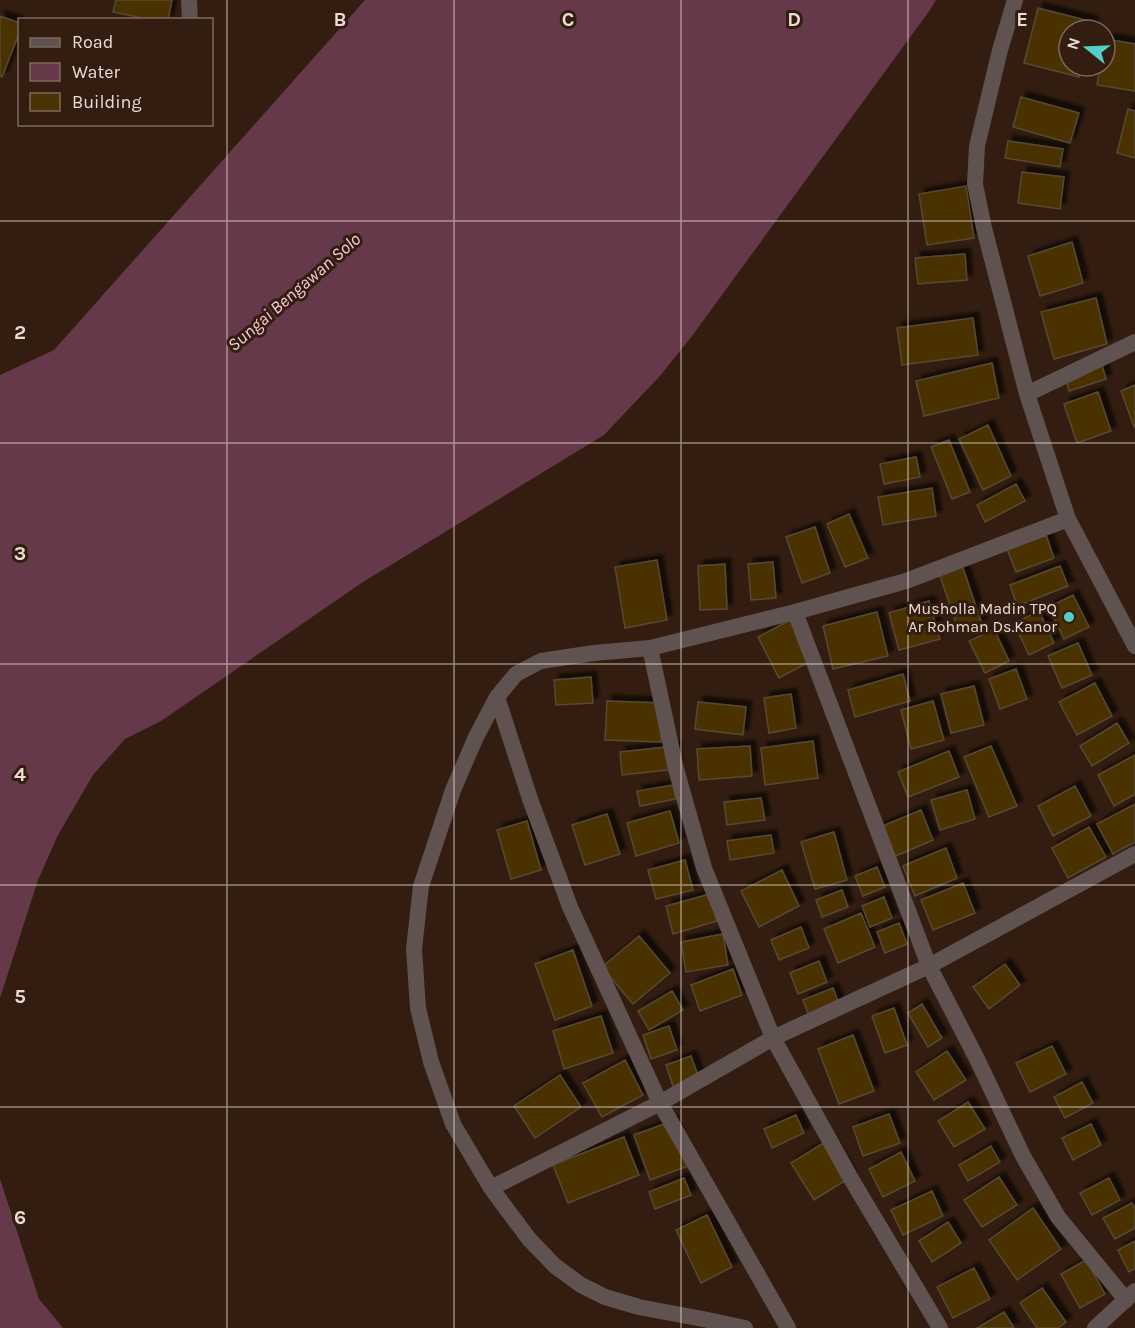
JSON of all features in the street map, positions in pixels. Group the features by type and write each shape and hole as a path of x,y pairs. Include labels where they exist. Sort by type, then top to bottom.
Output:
{"street":[{"path":"189,0 190,18"},
{"path":"1015,0 1000,50 977,146 975,184 984,228 1027,394 1068,519 1135,646"},
{"path":"1027,394 1135,342"},
{"path":"745,1328 639,1307 605,1298 581,1285 555,1266 529,1239 491,1188 453,1124 431,1062 418,1008 414,949 421,886 453,790 476,737 497,697 516,674 541,661 594,652 650,648 795,612 906,581 1068,519"},
{"path":"795,612 929,966 1023,1156 1059,1217 1130,1296 1095,1328"},
{"path":"650,648 676,769 704,868 773,1038 850,1177 940,1328"},
{"path":"497,697 530,799 570,907 660,1103 788,1328"},
{"path":"491,1188 660,1103 773,1038 929,966 1135,854"}],"water":[{"name":"Sungai Bengawan Solo","path":"365,0 936,0 692,336 659,377 604,435 363,582 161,721 125,739 93,775 58,835 38,880 0,998 0,375 54,350"},
{"path":"0,1179 39,1299 63,1328 0,1328"}],"building":[{"path":"116,0 172,0 168,18 142,18 113,12"},
{"path":"1038,8 1077,18 1057,18 1057,71 1024,63"},
{"path":"0,16 18,22 18,36 2,77 0,76"},
{"path":"1117,41 1135,44 1135,91 1097,85 1098,78 1117,78"},
{"path":"1021,97 1079,113 1070,143 1013,127"},
{"path":"1128,109 1135,111 1135,158 1117,153"},
{"path":"1008,141 1063,149 1060,167 1005,158"},
{"path":"1022,172 1064,177 1060,209 1018,203"},
{"path":"966,186 974,238 927,245 919,194"},
{"path":"1072,242 1083,283 1040,296 1028,256"},
{"path":"965,254 967,280 918,284 915,258"},
{"path":"1096,298 1107,344 1054,359 1041,312"},
{"path":"973,318 978,355 902,365 897,328"},
{"path":"1101,362 1106,379 1069,391 1064,374"},
{"path":"992,363 999,398 924,416 916,381"},
{"path":"1135,385 1135,426 1134,427 1121,391"},
{"path":"1098,392 1111,431 1077,443 1064,404"},
{"path":"988,425 1011,476 983,490 959,439"},
{"path":"949,440 970,492 952,499 931,447"},
{"path":"916,457 920,477 884,484 880,464"},
{"path":"1016,484 1025,501 985,522 977,505"},
{"path":"932,488 936,516 883,525 878,497"},
{"path":"849,514 868,558 845,567 827,524"},
{"path":"815,527 830,573 802,583 786,537"},
{"path":"1046,535 1054,558 1016,572 1007,549"},
{"path":"657,560 667,620 625,628 615,567"},
{"path":"773,562 776,598 751,600 748,564"},
{"path":"725,564 727,609 700,610 698,566"},
{"path":"962,565 982,624 959,632 939,573"},
{"path":"1060,566 1068,586 1017,606 1010,585"},
{"name":"Musholla Madin TPQ Ar Rohman Ds.Kanor","path":"1073,595 1089,627 1064,639 1049,607"},
{"path":"929,601 940,639 899,650 889,613"},
{"path":"1039,611 1054,643 1029,655 1014,623"},
{"path":"877,612 888,656 833,669 823,626"},
{"path":"792,619 813,660 779,678 758,637"},
{"path":"994,629 1009,661 985,673 969,641"},
{"path":"1078,643 1092,675 1062,688 1048,656"},
{"path":"1016,669 1027,699 1000,709 989,679"},
{"path":"903,674 910,701 855,717 848,690"},
{"path":"591,677 593,703 556,705 554,680"},
{"path":"1095,683 1112,716 1077,735 1059,702"},
{"path":"974,686 984,725 951,733 941,694"},
{"path":"791,694 796,728 769,733 764,698"},
{"path":"607,701 662,703 661,742 605,740"},
{"path":"933,701 944,740 911,749 901,710"},
{"path":"698,702 746,707 743,735 695,729"},
{"path":"1117,723 1129,743 1092,766 1080,746"},
{"path":"813,741 818,778 765,785 761,748"},
{"path":"675,746 677,769 622,775 620,752"},
{"path":"750,746 752,776 699,780 697,749"},
{"path":"991,746 1017,806 989,817 964,757"},
{"path":"949,751 959,777 908,797 898,772"},
{"path":"1135,755 1135,794 1114,806 1098,775"},
{"path":"673,785 676,799 640,806 637,791"},
{"path":"1075,786 1091,816 1053,836 1038,806"},
{"path":"967,790 975,819 940,830 931,800"},
{"path":"761,798 765,820 727,825 724,802"},
{"path":"1135,804 1135,842 1113,854 1097,824"},
{"path":"921,810 933,840 891,858 878,828"},
{"path":"670,811 679,843 636,856 627,823"},
{"path":"607,814 620,854 585,865 572,825"},
{"path":"527,821 541,870 511,879 497,830"},
{"path":"1089,827 1106,857 1068,878 1052,848"},
{"path":"834,832 847,880 815,889 801,842"},
{"path":"771,835 774,853 730,860 727,841"},
{"path":"946,848 957,878 915,896 903,866"},
{"path":"685,860 693,890 656,899 648,870"},
{"path":"877,867 885,887 863,896 855,876"},
{"path":"782,870 799,906 759,927 741,891"},
{"path":"963,883 975,913 933,930 921,900"},
{"path":"842,890 848,907 822,917 816,900"},
{"path":"710,894 717,921 673,934 666,906"},
{"path":"884,897 892,918 870,927 862,906"},
{"path":"861,913 875,947 838,963 824,929"},
{"path":"899,923 907,944 885,953 877,932"},
{"path":"801,927 809,948 779,960 771,940"},
{"path":"723,934 728,965 686,972 681,942"},
{"path":"639,936 670,973 633,1004 602,967"},
{"path":"573,950 592,1006 555,1020 535,964"},
{"path":"819,961 827,982 798,994 790,973"},
{"path":"1005,964 1020,985 989,1009 973,987"},
{"path":"733,969 742,995 700,1011 691,985"},
{"path":"833,988 841,1009 811,1021 803,1000"},
{"path":"672,991 683,1010 649,1030 638,1011"},
{"path":"922,1004 942,1038 928,1047 908,1013"},
{"path":"894,1008 907,1045 885,1053 872,1016"},
{"path":"601,1016 613,1053 564,1069 553,1031"},
{"path":"669,1026 677,1050 651,1059 643,1035"},
{"path":"853,1035 874,1091 839,1104 818,1049"},
{"path":"1052,1046 1066,1074 1030,1092 1016,1063"},
{"path":"947,1051 966,1080 934,1100 916,1072"},
{"path":"691,1056 700,1081 674,1089 666,1065"},
{"path":"625,1060 643,1095 602,1117 583,1083"},
{"path":"560,1075 581,1107 535,1138 514,1106"},
{"path":"1082,1082 1093,1103 1065,1118 1054,1097"},
{"path":"968,1102 985,1129 954,1147 938,1121"},
{"path":"889,1114 900,1143 863,1156 853,1127"},
{"path":"796,1115 804,1133 772,1148 764,1129"},
{"path":"672,1121 688,1166 650,1180 634,1135"},
{"path":"1091,1124 1101,1145 1073,1160 1062,1138"},
{"path":"624,1137 639,1175 568,1203 553,1165"},
{"path":"828,1140 851,1177 814,1200 791,1163"},
{"path":"991,1146 1000,1162 968,1181 959,1165"},
{"path":"901,1152 915,1181 883,1197 869,1169"},
{"path":"999,1177 1017,1205 982,1227 964,1200"},
{"path":"684,1178 691,1195 655,1209 649,1192"},
{"path":"1109,1178 1120,1200 1092,1215 1080,1193"},
{"path":"932,1191 943,1216 903,1235 891,1210"},
{"path":"1132,1203 1135,1209 1135,1228 1115,1239 1103,1218"},
{"path":"1033,1208 1061,1249 1017,1280 989,1240"},
{"path":"707,1215 732,1267 701,1283 676,1230"},
{"path":"948,1222 961,1243 932,1262 919,1241"},
{"path":"1135,1241 1135,1268 1129,1272 1118,1250"},
{"path":"1086,1260 1105,1294 1080,1308 1061,1274"},
{"path":"974,1268 990,1299 953,1318 937,1287"},
{"path":"1042,1288 1066,1322 1058,1328 1037,1328 1020,1303"},
{"path":"1004,1312 1014,1328 977,1328"}],"place":[{"name":"Musholla Madin TPQ Ar Rohman Ds.Kanor","path":"1069,617"}]}
